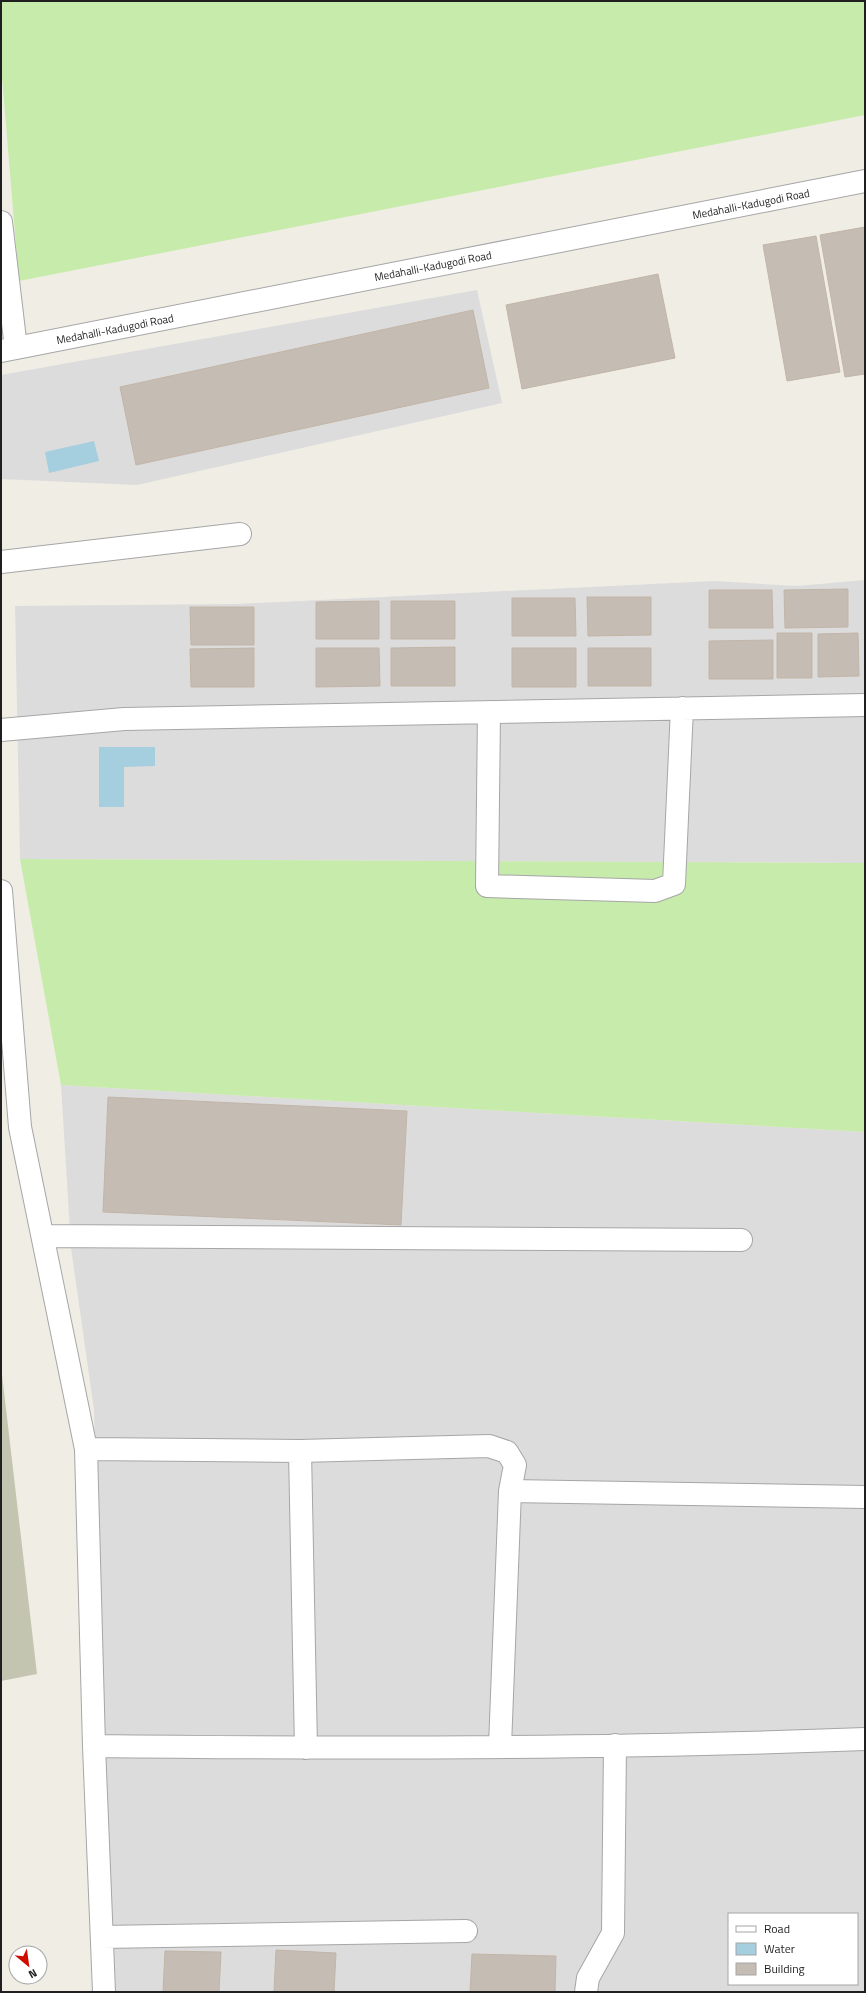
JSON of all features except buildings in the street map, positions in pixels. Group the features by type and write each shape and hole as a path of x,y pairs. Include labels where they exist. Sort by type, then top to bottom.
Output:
{"street":[{"name":"Medahalli-Kadugodi Road","path":"9,350 865,182"},
{"path":"1,222 9,350"},
{"path":"1,562 240,534"},
{"path":"1,730 124,719 865,705"},
{"path":"489,712 487,886 655,891 674,884 682,708"},
{"path":"1,891 8,1059 20,1127 86,1449 94,1746 104,1992"},
{"path":"43,1236 740,1240"},
{"path":"86,1449 300,1451 489,1446 507,1452 515,1465 510,1491 500,1746"},
{"path":"300,1451 306,1748"},
{"path":"510,1491 865,1497"},
{"path":"94,1746 306,1748 615,1745 865,1740"},
{"path":"586,1992 588,1978 613,1933 615,1745"},
{"path":"102,1937 466,1931"}],"shaded area":[{"path":"477,290 502,403 137,485 1,479 1,375"},
{"path":"865,580 865,863 20,859 15,606 236,604 714,581 797,586"},
{"path":"61,1085 865,1132 865,1992 107,1992 94,1410 71,1248"},
{"path":"1,1366 37,1674 1,1681"}],"green space":[{"path":"1,1 865,1 865,115 19,281 1,65"},
{"path":"20,859 865,863 865,1132 61,1085"}],"water":[{"path":"94,441 99,461 49,473 45,452"},
{"path":"99,747 155,747 155,766 124,767 124,807 99,807"}]}
